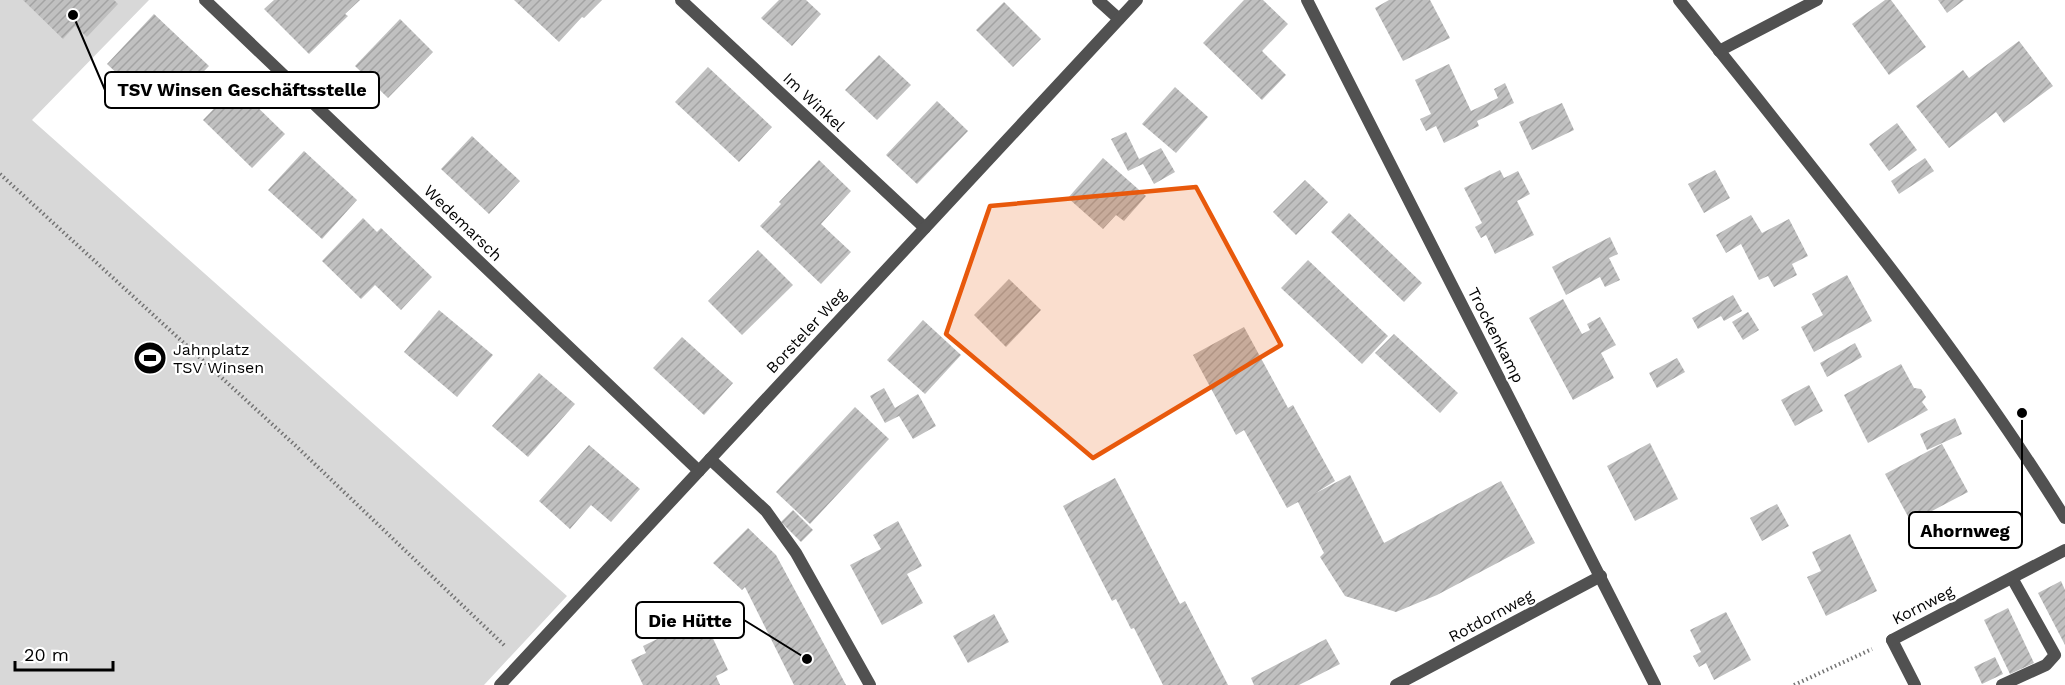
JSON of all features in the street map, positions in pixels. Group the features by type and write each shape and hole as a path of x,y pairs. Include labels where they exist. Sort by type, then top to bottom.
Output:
{"street":[{"name":"Wedemarsch","path":"205,0 699,471"},
{"name":"Im Winkel","path":"681,0 925,228"},
{"path":"1098,0 1119,19"},
{"name":"Borsteler Weg","path":"500,685 1137,0"},
{"name":"Trockenkamp","path":"1307,0 1655,685"},
{"path":"1679,0 1919,304 1999,418 2065,519"},
{"path":"1719,51 1817,0"},
{"path":"711,459 766,511 796,553 870,685"},
{"name":"Kornweg","path":"1892,640 2065,550"},
{"name":"Rotdornweg","path":"1396,685 1601,576"},
{"path":"2002,685 2046,665 2055,655 2012,578"},
{"path":"1892,640 1915,685"}],"path":[{"path":"0,174 297,447 521,662"},
{"name":"Kornweg","path":"1794,685 1892,640"}],"highlighted area":[{"path":"1196,187 1281,345 1093,458 946,334 990,206"}],"shaded area":[{"name":"Jahnplatz TSV Winsen","path":"0,0 149,0 32,120 567,596 484,685 0,685"}],"building":[{"path":"23,0 114,0 118,4 87,37 75,26 63,39"},
{"path":"274,0 360,0 345,14 348,16 309,54 264,9"},
{"path":"514,0 602,0 584,18 582,17 559,42"},
{"path":"779,0 806,0 821,14 792,46 761,18"},
{"path":"1244,0 1263,0 1288,24 1262,51 1286,75 1262,100 1203,43"},
{"path":"1389,0 1430,0 1450,38 1403,61 1375,8"},
{"path":"1885,0 1891,0 1926,47 1889,75 1852,24"},
{"path":"1938,0 1964,0 1947,13"},
{"path":"1004,2 1041,39 1013,67 976,30"},
{"path":"154,14 209,66 171,105 150,85 140,95 107,64"},
{"path":"400,19 433,52 388,98 355,66"},
{"path":"2019,41 2053,86 2004,123 1996,112 1949,148 1916,106 1963,70 1969,78"},
{"path":"879,55 911,85 877,120 845,90"},
{"path":"1449,64 1471,111 1498,98 1494,89 1505,83 1514,103 1477,121 1479,126 1444,143 1436,126 1426,131 1420,119 1431,114 1415,80"},
{"path":"708,67 772,127 739,162 675,102"},
{"path":"236,86 285,134 252,168 203,120"},
{"path":"1175,87 1208,117 1176,153 1142,124"},
{"path":"937,101 968,131 917,184 886,155"},
{"path":"1562,103 1574,130 1532,150 1519,122"},
{"path":"1897,123 1917,150 1889,171 1869,144"},
{"path":"1126,132 1139,159 1161,148 1175,172 1154,184 1143,164 1128,171 1111,139"},
{"path":"472,136 520,181 489,214 441,169"},
{"path":"304,151 357,200 322,239 268,190"},
{"path":"1103,158 1146,196 1124,221 1116,215 1103,229 1068,198"},
{"path":"1925,158 1934,171 1899,194 1891,181"},
{"path":"819,160 851,191 821,224 851,252 821,284 760,226 781,204 779,202"},
{"path":"1500,170 1504,178 1518,171 1530,194 1517,201 1534,235 1495,254 1486,235 1481,238 1475,227 1482,223 1464,188"},
{"path":"1715,170 1730,198 1704,213 1688,184"},
{"path":"1305,180 1328,202 1296,235 1273,212"},
{"path":"1349,213 1422,283 1404,302 1331,232"},
{"path":"1751,215 1762,233 1789,219 1808,256 1792,264 1797,275 1774,287 1768,276 1759,280 1741,244 1726,253 1716,235"},
{"path":"363,218 377,232 381,228 432,277 401,310 375,285 361,299 322,261"},
{"path":"1610,237 1618,254 1609,258 1620,280 1605,287 1600,277 1566,295 1552,267"},
{"path":"758,250 793,285 742,335 708,301"},
{"path":"1308,260 1388,336 1362,364 1281,288"},
{"path":"1847,275 1872,321 1814,352 1801,327 1823,315 1812,294"},
{"path":"1009,279 1041,310 1006,347 974,315"},
{"path":"1733,295 1742,311 1724,321 1721,316 1698,329 1692,318"},
{"path":"1563,299 1582,334 1590,330 1587,324 1600,317 1616,345 1601,353 1614,378 1573,400 1529,318"},
{"path":"439,310 493,355 457,397 404,352"},
{"path":"1748,312 1759,330 1743,340 1732,322"},
{"path":"923,320 961,355 925,394 887,360"},
{"path":"1244,327 1288,408 1293,405 1335,481 1314,494 1350,475 1384,543 1501,481 1535,543 1437,595 1396,612 1345,596 1320,557 1324,553 1298,502 1287,508 1244,430 1236,435 1193,355"},
{"path":"1394,334 1458,393 1440,413 1375,353"},
{"path":"682,337 733,383 704,415 653,368"},
{"path":"1855,343 1862,357 1827,377 1820,363"},
{"path":"1677,358 1685,372 1657,388 1649,373"},
{"path":"1901,364 1914,388 1921,389 1926,397 1922,402 1928,410 1868,443 1844,395"},
{"path":"539,373 575,404 528,457 492,426"},
{"path":"1809,385 1823,411 1795,426 1781,400"},
{"path":"884,388 895,408 918,394 936,426 913,439 899,416 885,423 870,396"},
{"path":"855,407 889,439 810,524 776,492"},
{"path":"1955,418 1962,434 1927,450 1920,434"},
{"path":"1650,443 1678,499 1635,521 1607,466"},
{"path":"1942,444 1968,492 1911,522 1885,474"},
{"path":"589,445 640,489 611,522 591,505 570,529 539,501"},
{"path":"1115,478 1180,604 1185,601 1228,685 1163,685 1134,628 1131,629 1116,599 1112,601 1063,506"},
{"path":"1777,504 1789,526 1762,541 1750,518"},
{"path":"793,510 813,530 801,542 781,522"},
{"path":"898,521 922,566 907,574 923,603 882,625 850,565 881,549 873,535"},
{"path":"748,528 776,555 846,685 794,685 745,587 742,590 713,563"},
{"path":"1850,534 1877,591 1826,616 1807,577 1821,571 1812,552"},
{"path":"2061,581 2065,590 2065,645 2038,593"},
{"path":"2008,608 2034,663 2010,674 1984,620"},
{"path":"1726,612 1751,660 1714,680 1706,663 1699,667 1693,656 1701,652 1690,630"},
{"path":"994,614 1009,642 968,663 953,636"},
{"path":"690,623 693,630 706,624 728,670 716,676 720,685 643,685 631,660 646,653 643,646"},
{"path":"1326,639 1340,664 1299,685 1254,685 1251,678"},
{"path":"1995,657 2003,674 1982,684 1974,667"}],"place":[{"name":"TSV Winsen Geschäftsstelle","path":"73,15"},
{"name":"Jahnplatz TSV Winsen","path":"150,358"},
{"name":"Ahornweg","path":"2022,413"},
{"name":"Die Hütte","path":"807,659"}]}
